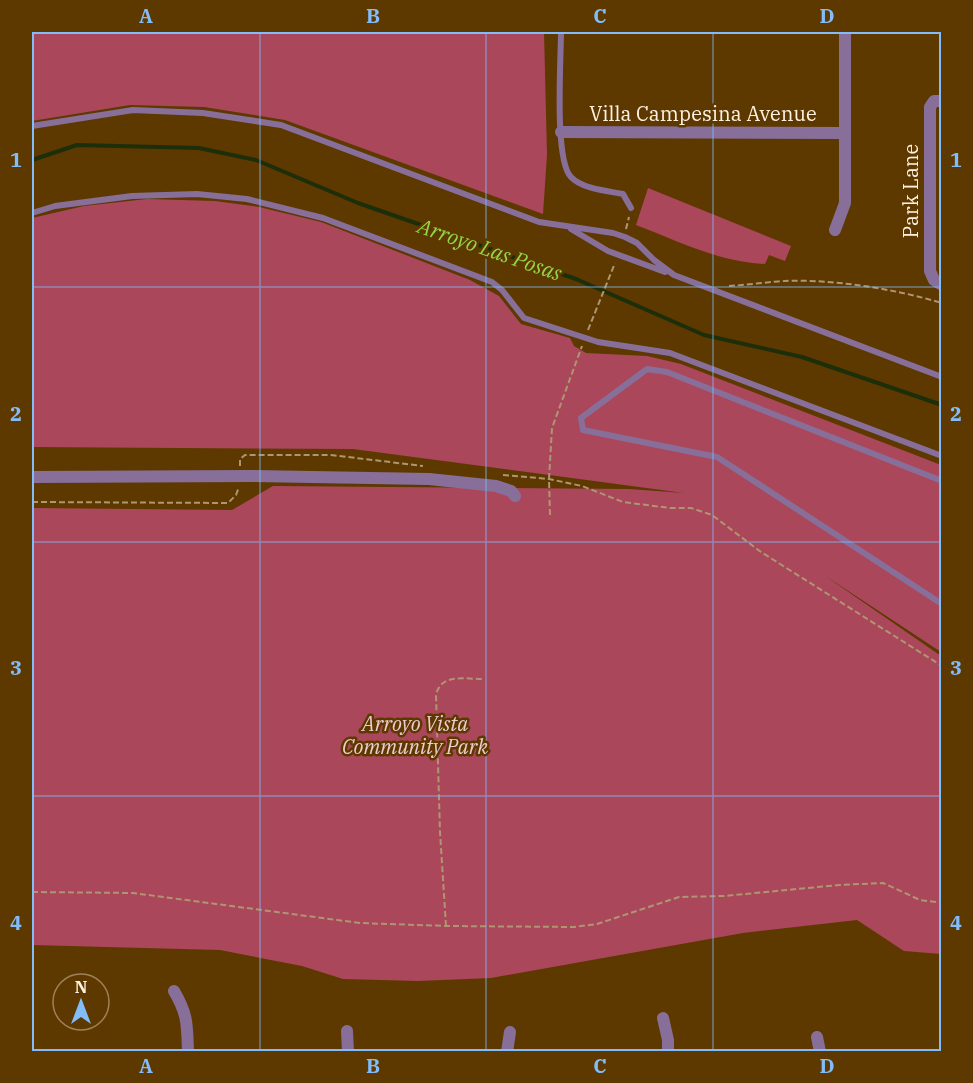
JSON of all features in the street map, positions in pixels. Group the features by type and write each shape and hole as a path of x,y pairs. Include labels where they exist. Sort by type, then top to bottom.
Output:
{"street":[{"path":"835,230 845,203 845,32"},
{"name":"Park Lane","path":"942,101 934,101 930,107 930,271 934,280 942,285"},
{"name":"Villa Campesina Avenue","path":"561,132 844,133"},
{"path":"32,477 429,478 496,486 511,490 515,496"},
{"path":"174,991 185,1010 188,1052"},
{"path":"663,1018 668,1052"},
{"path":"346,1031 348,1052"},
{"path":"507,1052 510,1032"},
{"path":"817,1038 820,1052"}],"lane":[{"path":"561,32 563,162 571,177 586,186 623,194 631,208"},
{"path":"32,126 133,110 203,113 281,125 539,222 613,233 625,237 637,243 674,275"},
{"path":"32,213 55,206 132,196 197,194 247,199 323,218 492,282 502,290 524,318 585,338 670,353 942,456"},
{"path":"567,226 608,250 942,377"},
{"path":"942,480 668,372 647,369 581,418 582,430 717,457 942,604"}],"path":[{"path":"550,515 549,480 552,428 617,258"},
{"path":"708,288 786,281 838,283 917,295 942,303"},
{"path":"549,480 582,486 623,502 670,508 691,508 712,516 761,552 942,666"},
{"path":"447,926 440,820 436,694 438,686 445,680 483,679"},
{"path":"32,892 133,893 360,923 447,926 574,927 597,924 680,897 724,896 839,885 883,883 920,900 936,902 942,900"}],"green space":[{"path":"32,32 544,32 547,155 543,214 285,120 204,107 130,105 32,121"},
{"path":"648,188 791,246 785,261 769,255 765,264 731,259 699,250 636,225"},
{"name":"Arroyo Vista Community Park","path":"147,199 215,201 259,207 321,222 470,280 499,296 521,324 570,338 574,346 586,353 647,356 681,364 941,465 941,652 824,575 941,656 941,954 904,951 857,920 743,933 491,978 418,981 343,979 302,966 220,950 32,945 32,508 232,510 273,486 629,489 684,493 353,449 32,447 32,218 84,206"}],"waterway":[{"name":"Arroyo Las Posas","path":"32,160 77,145 199,148 256,160 358,203 576,279 704,335 802,357 942,405"}]}
